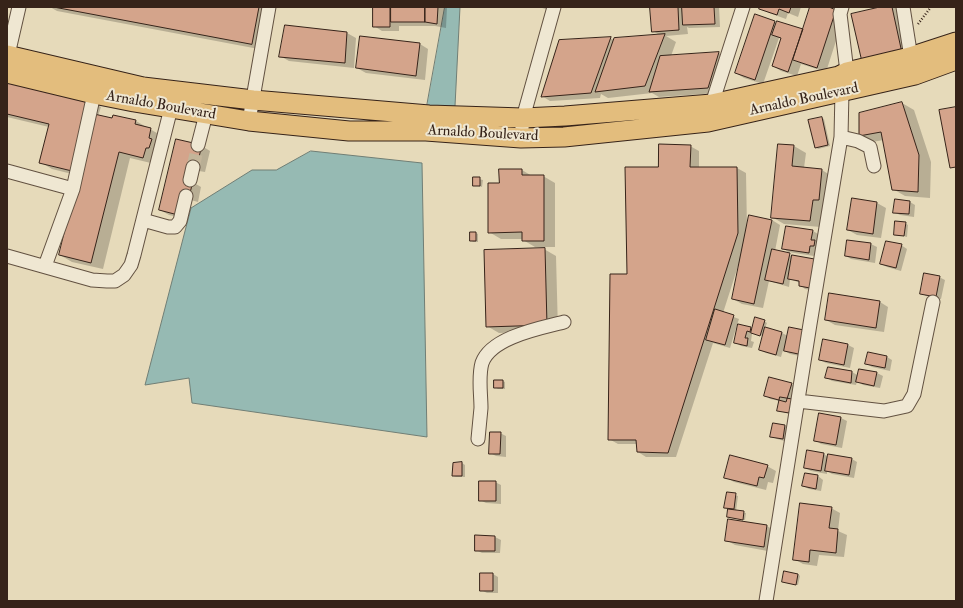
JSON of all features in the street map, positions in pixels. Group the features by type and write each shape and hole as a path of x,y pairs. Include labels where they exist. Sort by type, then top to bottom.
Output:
{"highway":[{"name":"Arnaldo Boulevard","path":"7,61 94,94 249,121 349,131 426,131 521,138 564,137 710,113 843,80 956,42"},
{"name":"Arnaldo Boulevard","path":"843,80 915,75 956,60"},
{"name":"Arnaldo Boulevard","path":"7,61 142,87 253,100 429,115 523,118 710,113"}],"street":[{"path":"7,61 20,7"},
{"path":"249,121 269,7"},
{"path":"521,138 523,118 554,7"},
{"path":"710,113 743,7"},
{"path":"766,601 841,137 843,80 840,14 842,7"},
{"path":"903,7 910,57 915,75"},
{"path":"45,266 73,189 94,94"},
{"path":"7,256 92,280 116,281 124,275 131,265 171,108"},
{"path":"198,145 206,114"},
{"path":"841,137 858,141 870,146 874,166"},
{"path":"190,180 193,167"},
{"path":"7,171 73,189"},
{"path":"143,220 168,227 175,227 180,221 186,196"},
{"path":"798,401 884,411 907,406 914,394 919,375 934,302"},
{"path":"478,439 481,408 480,384 482,362 492,348 512,337 564,322"}],"water":[{"path":"445,7 460,7 455,106 427,106"},
{"path":"311,151 422,163 427,437 192,403 189,378 145,385 191,208 252,170 276,170"}],"building":[{"path":"54,7 259,7 252,44"},
{"path":"373,7 390,7 390,27 373,27"},
{"path":"391,7 425,7 425,22 391,22"},
{"path":"425,7 438,7 437,24 425,22"},
{"path":"650,7 678,7 679,30 652,32"},
{"path":"682,7 714,7 715,24 683,25"},
{"path":"760,7 791,7 789,13 779,9 777,15 759,9"},
{"path":"810,7 829,7 836,10 817,68 793,60"},
{"path":"880,7 892,7 902,53 862,62 851,14"},
{"path":"755,14 775,21 755,80 735,73"},
{"path":"777,21 803,29 788,72 772,66 781,38 772,35"},
{"path":"285,25 347,32 345,63 279,57"},
{"path":"665,34 645,86 595,92 614,38"},
{"path":"360,36 420,43 416,76 356,68"},
{"path":"611,37 591,93 541,97 559,40"},
{"path":"719,52 708,88 649,92 660,56"},
{"path":"7,79 89,100 72,171 39,163 49,124 7,114"},
{"path":"902,102 919,155 918,192 892,190 881,132 859,136 859,113"},
{"path":"956,107 956,167 950,168 939,110"},
{"path":"94,114 112,118 113,115 136,120 135,124 151,128 149,138 152,139 149,148 146,148 143,158 119,152 91,263 59,255"},
{"path":"822,117 828,145 815,148 808,120"},
{"path":"176,139 202,145 189,197 178,215 159,210"},
{"path":"659,144 691,145 690,167 737,167 738,233 668,453 637,452 636,440 608,440 610,274 627,274 625,167 658,167"},
{"path":"778,144 794,145 792,166 822,169 819,200 813,200 810,221 771,218"},
{"path":"499,169 522,169 522,175 544,175 544,241 522,241 522,232 488,233 488,183 499,183"},
{"path":"473,177 480,177 480,186 473,186"},
{"path":"852,198 877,202 873,234 847,230"},
{"path":"895,199 910,201 909,214 893,213"},
{"path":"749,215 772,220 754,304 732,299"},
{"path":"895,221 906,222 904,236 894,235"},
{"path":"786,226 813,230 811,240 815,240 814,246 810,246 809,253 782,249"},
{"path":"470,232 476,232 476,241 470,241"},
{"path":"847,240 871,243 869,260 845,256"},
{"path":"886,241 902,244 896,268 880,264"},
{"path":"545,248 547,325 486,327 484,250"},
{"path":"772,249 790,253 783,284 765,280"},
{"path":"792,255 820,260 810,288 799,286 799,281 788,279"},
{"path":"924,273 940,276 936,297 920,294"},
{"path":"829,293 880,301 876,328 825,320"},
{"path":"715,309 734,315 725,345 706,340"},
{"path":"755,317 765,320 760,336 751,333"},
{"path":"738,324 751,327 750,332 747,331 745,338 748,338 747,346 734,343"},
{"path":"765,327 782,332 776,355 759,350"},
{"path":"789,327 809,331 803,355 784,351"},
{"path":"823,339 848,344 844,365 819,360"},
{"path":"868,352 887,356 885,368 865,364"},
{"path":"828,367 852,371 851,383 825,378"},
{"path":"859,369 877,372 874,386 856,382"},
{"path":"769,377 792,383 786,402 764,396"},
{"path":"494,380 503,380 503,388 494,388"},
{"path":"780,397 792,399 789,413 777,411"},
{"path":"819,413 841,417 836,445 814,441"},
{"path":"773,423 785,425 783,439 770,437"},
{"path":"490,432 501,432 500,454 489,454"},
{"path":"807,450 824,453 821,471 804,468"},
{"path":"828,454 852,458 849,475 825,471"},
{"path":"730,455 768,465 764,478 759,477 757,486 724,478"},
{"path":"462,462 462,476 452,476 453,463"},
{"path":"805,473 818,475 816,489 802,486"},
{"path":"479,481 496,481 496,501 479,501"},
{"path":"727,492 736,493 734,509 724,508"},
{"path":"800,503 832,507 829,528 838,529 836,553 810,550 809,562 793,560"},
{"path":"728,509 744,511 743,520 727,517"},
{"path":"728,519 767,525 764,547 725,541"},
{"path":"475,535 495,536 495,551 475,551"},
{"path":"784,571 798,574 796,585 782,582"},
{"path":"480,573 493,573 493,591 480,591"}],"tunnel":[{"path":"193,167 198,145"}]}
